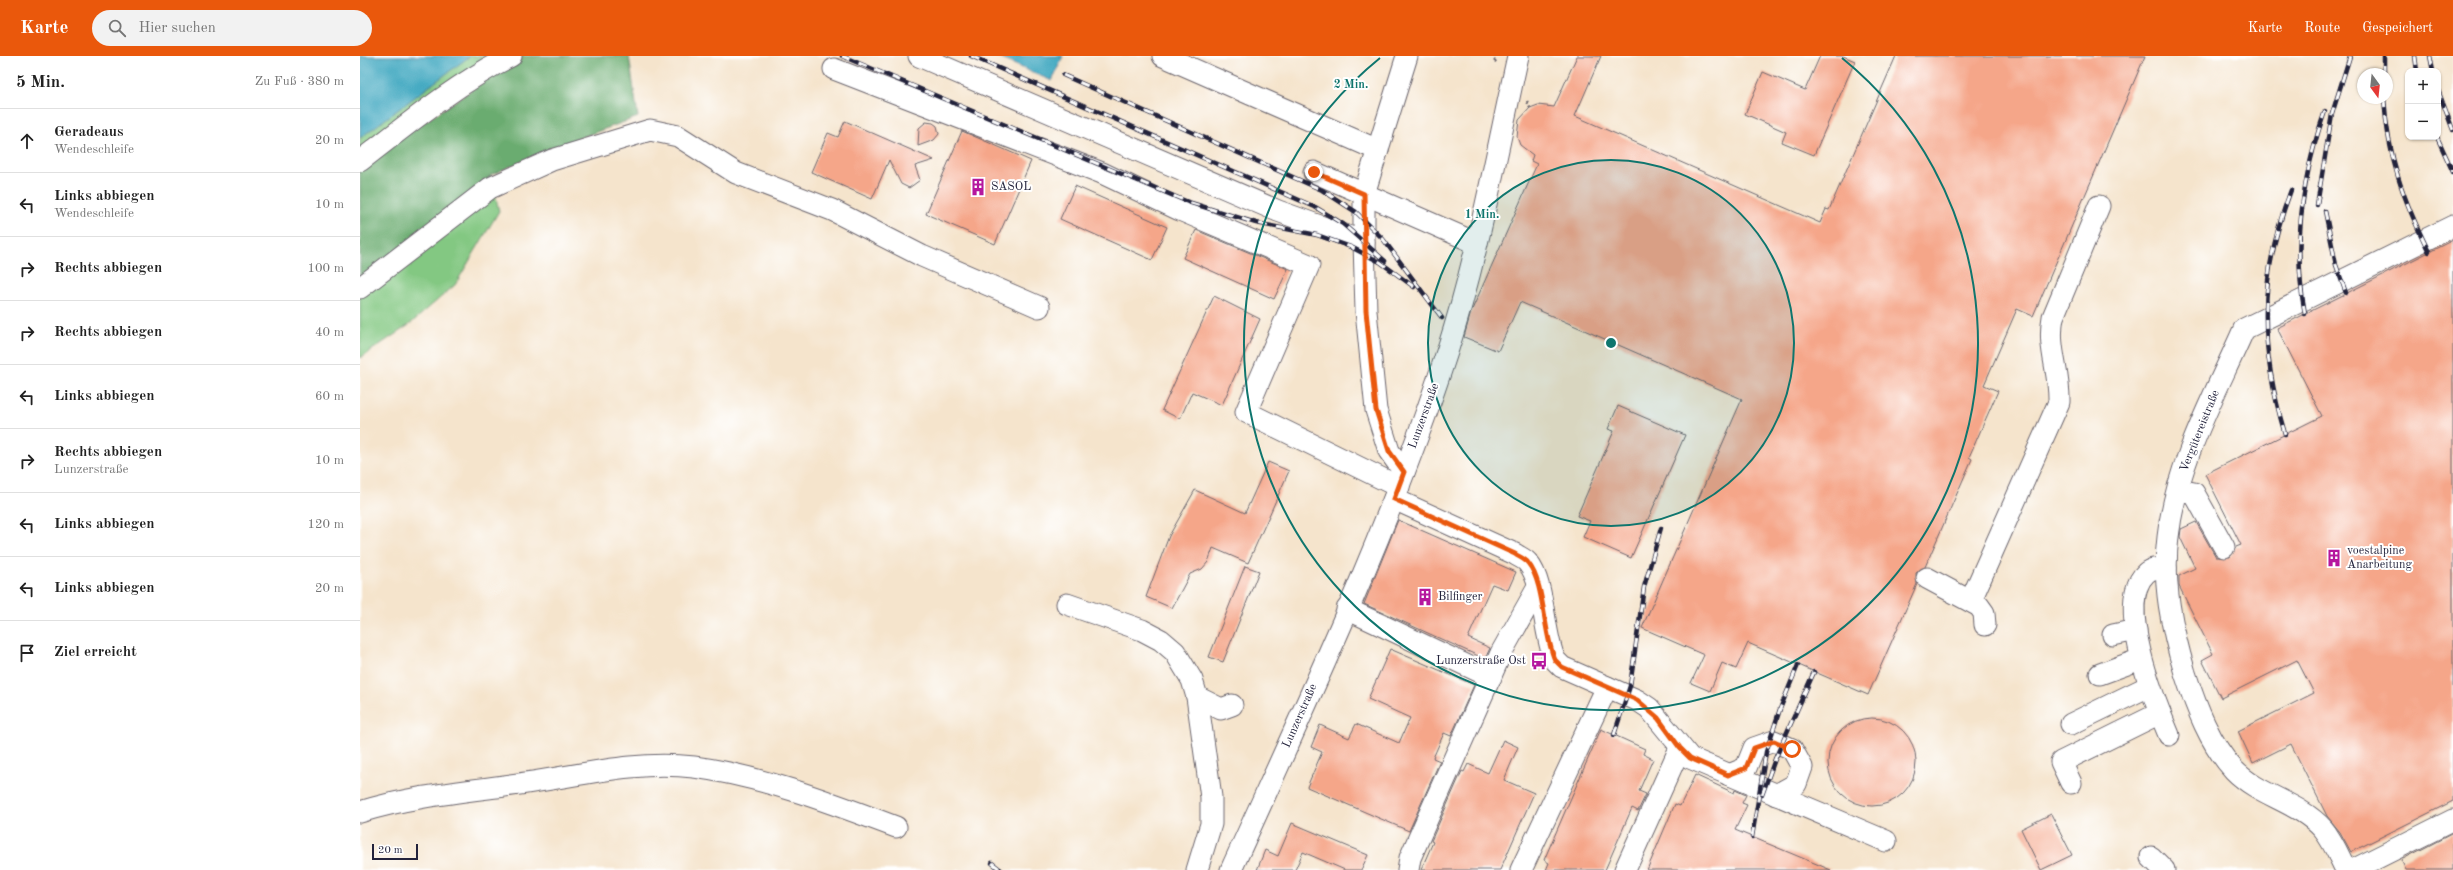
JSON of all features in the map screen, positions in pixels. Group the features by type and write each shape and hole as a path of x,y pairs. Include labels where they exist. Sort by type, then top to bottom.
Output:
{"street":[{"path":"360,161 444,97 484,70 511,56"},
{"path":"919,56 1278,211 1364,242"},
{"path":"1163,56 1378,150"},
{"path":"1399,486 1376,410 1366,311 1364,194 1407,56"},
{"name":"Lunzerstraße","path":"1231,870 1347,608 1399,486 1446,353 1476,243 1518,56"},
{"path":"834,69 1102,173 1180,210 1309,265 1246,412 1399,486 1515,554 1530,566 1538,587 1555,660 1562,667 1637,700 1649,708 1685,753 1728,775 1886,841"},
{"path":"360,288 490,188 552,160 650,130 678,136 736,173 832,210 922,256 1039,308"},
{"path":"1314,172 1476,243"},
{"path":"1971,600 2059,402 2059,383 2050,334 2053,317 2100,206"},
{"name":"Vergütereistraße","path":"2346,870 2322,829 2304,814 2246,782 2234,770 2219,749 2197,705 2179,653 2172,625 2166,568 2168,537 2178,490 2186,462 2244,329 2453,226"},
{"path":"2178,490 2194,493 2224,547"},
{"path":"2166,568 2147,571 2137,589 2134,607 2141,659 2149,686 2169,735"},
{"path":"1927,578 1971,600 1984,614 1986,625"},
{"path":"1408,870 1410,858 1501,653 1538,587"},
{"path":"1067,604 1142,630 1161,640 1175,652 1185,665 1197,697 1211,797 1211,824 1197,870"},
{"path":"1347,608 1491,677"},
{"path":"2113,635 2136,630"},
{"path":"2100,674 2141,659"},
{"path":"2071,724 2149,686"},
{"path":"1521,870 1607,687"},
{"path":"1197,697 1221,709 1232,705"},
{"path":"2071,783 2061,762 2160,713"},
{"path":"1728,775 1746,768 1754,748 1774,741 1792,749 1802,767 1796,784 1776,795"},
{"path":"1625,870 1685,753"},
{"path":"360,812 414,798 528,782 591,770 652,766 694,767 741,777 819,798 896,826"},
{"path":"2353,870 2453,820"}],"green space":[{"path":"470,56 504,56 360,157 360,138"},
{"path":"521,56 629,56 638,117 552,148 491,175 360,280 360,166"},
{"path":"491,176 499,211 455,285 409,325 360,358 360,280"}],"water":[{"path":"360,56 470,56 360,138"},
{"path":"995,56 1063,56 1052,81"}],"building":[{"path":"1577,56 1601,56 1575,116 1820,223 1826,209 1829,210 1896,56 2145,56 2033,316 2017,309 1984,385 1998,391 1969,457 1972,459 1925,567 1916,573 1917,584 1868,695 1748,643 1736,669 1722,663 1710,691 1691,683 1704,655 1642,628 1742,399 1520,302 1498,351 1464,337 1471,312 1537,164 1531,161 1533,155 1520,145 1517,137 1519,120 1530,108 1538,105 1554,107"},
{"path":"1820,56 1843,56 1855,61 1814,155 1782,142 1786,132 1745,114 1763,72 1805,90"},
{"path":"845,121 934,160 915,166 920,180 909,188 901,184 889,160 872,199 811,172 828,133 838,137"},
{"path":"926,122 933,123 937,126 939,134 934,140 918,146 919,128"},
{"name":"SASOL","path":"962,131 1031,161 995,244 926,214"},
{"path":"1075,186 1167,227 1152,260 1060,219"},
{"path":"1196,230 1288,269 1274,299 1183,258"},
{"name":"voestalpine Anarbeitung","path":"2453,240 2453,801 2351,852 2340,832 2327,816 2291,744 2253,763 2238,731 2314,693 2297,660 2221,698 2202,660 2213,654 2179,586 2179,576 2195,568 2180,537 2181,529 2196,522 2216,557 2230,557 2236,547 2241,545 2205,474 2322,416 2277,328"},
{"path":"1214,296 1260,319 1222,405 1192,392 1180,419 1162,410"},
{"path":"1618,406 1685,435 1631,558 1583,537 1590,521 1577,516 1614,431 1608,429"},
{"path":"1268,462 1289,471 1248,563 1213,548 1208,562 1202,569 1190,574 1172,608 1146,597 1169,536 1195,490 1245,513"},
{"name":"Bilfinger","path":"1398,520 1516,572 1508,590 1492,584 1468,638 1490,648 1485,659 1364,604"},
{"path":"1245,566 1259,571 1223,662 1209,657"},
{"path":"1390,649 1474,685 1451,736 1444,733 1433,758 1440,761 1409,831 1307,787 1322,752 1311,747 1320,725 1349,738 1356,724 1399,743 1410,718 1368,699"},
{"path":"1872,718 1889,722 1903,731 1912,745 1916,762 1912,779 1903,793 1889,802 1872,806 1855,802 1841,793 1832,779 1828,762 1832,745 1841,731 1855,722"},
{"path":"1601,729 1645,749 1643,754 1653,759 1639,791 1646,794 1638,811 1632,808 1605,870 1546,870 1549,863 1544,860"},
{"path":"1503,740 1518,747 1504,780 1534,793 1500,870 1421,870 1433,842 1431,841 1462,771 1464,772 1468,764 1488,773"},
{"path":"1695,775 1734,793 1735,790 1746,795 1742,803 1747,805 1735,830 1831,870 1647,870 1675,804 1680,806"},
{"path":"2051,814 2072,855 2041,870 2021,829"},
{"path":"1292,823 1368,855 1361,870 1345,870 1303,852 1295,870 1257,870 1265,850 1278,856"},
{"path":"2453,833 2453,870 2406,870 2401,860"}],"railway":[{"path":"842,56 1188,202 1256,223 1317,235 1351,247 1380,262 1414,287"},
{"path":"971,56 1315,207 1343,224 1385,261"},
{"path":"2317,205 2332,114 2350,56"},
{"path":"2384,56 2384,68"},
{"path":"2415,56 2417,68"},
{"path":"2430,56 2432,68"},
{"path":"1063,75 1322,190 1356,212 1383,239 1442,318"},
{"path":"2441,98 2453,130"},
{"path":"2385,104 2389,140 2398,178 2404,196 2429,252"},
{"path":"2305,314 2299,262 2302,211 2310,161 2325,111"},
{"path":"2438,140 2453,172"},
{"path":"2285,434 2276,402 2270,371 2266,312 2272,252 2291,190"},
{"path":"2325,211 2336,265 2346,293"},
{"path":"1614,735 1630,686 1644,587 1661,528"},
{"path":"1752,837 1766,752 1780,709 1798,665"},
{"path":"1762,795 1775,759 1814,672"},
{"path":"992,863 1001,870"}],"place":[{"name":"SASOL","path":"978,187"},
{"name":"voestalpine Anarbeitung","path":"2334,558"},
{"name":"Bilfinger","path":"1425,597"},
{"name":"Lunzerstraße Ost","path":"1539,661"}],"route":[{"path":"1314,172 1364,194 1364,270 1366,311 1376,410 1389,451 1404,472 1394,499 1515,554 1527,562 1532,570 1538,587 1551,652 1555,660 1562,667 1573,673 1637,700 1649,708 1680,748 1690,758 1728,775 1746,768 1754,748 1774,741 1792,749"}]}
